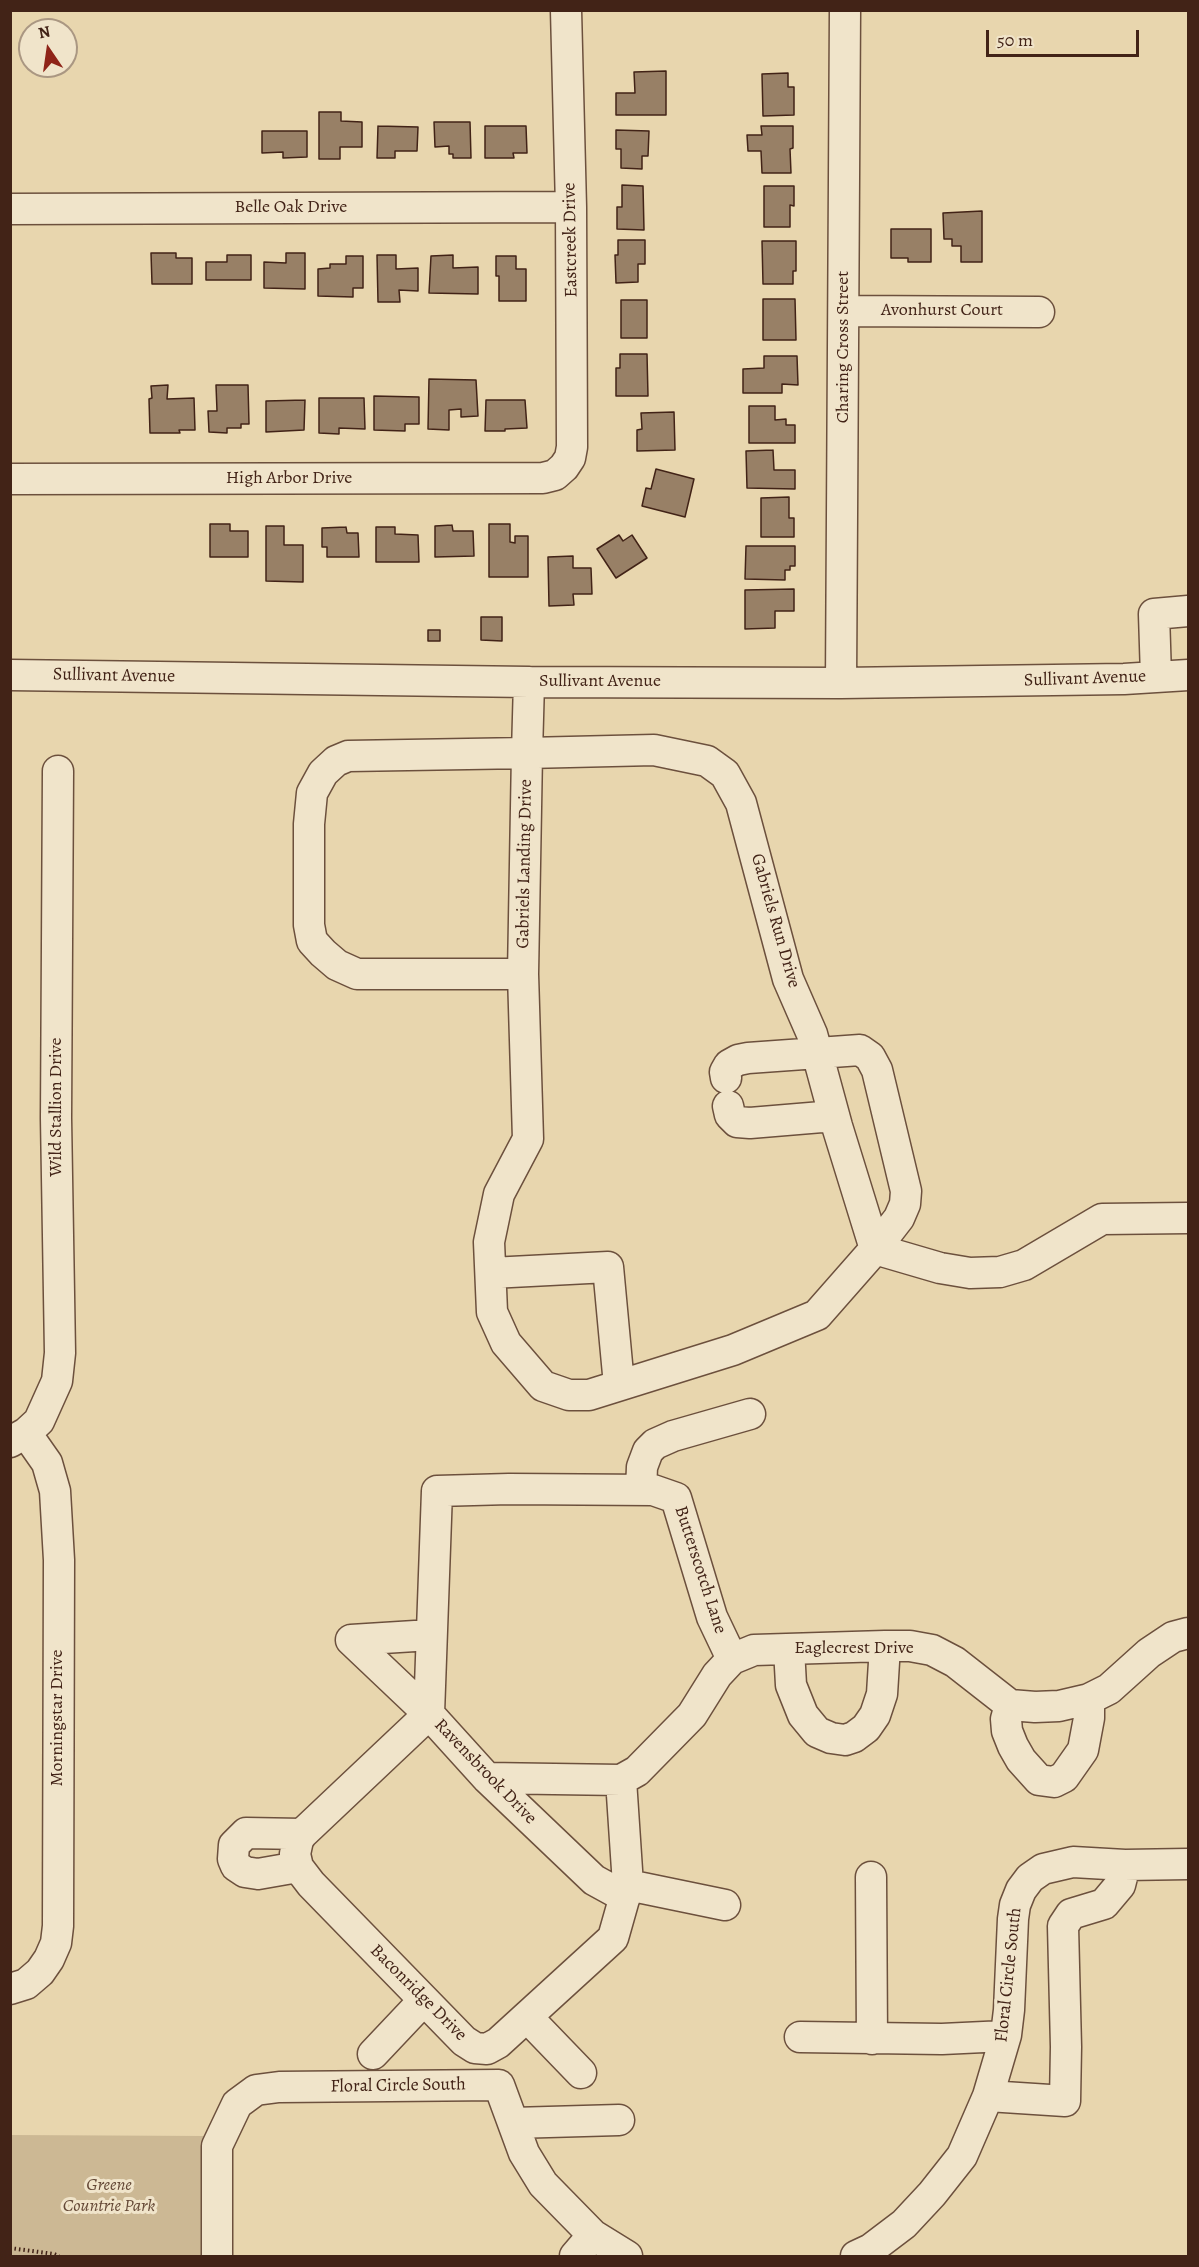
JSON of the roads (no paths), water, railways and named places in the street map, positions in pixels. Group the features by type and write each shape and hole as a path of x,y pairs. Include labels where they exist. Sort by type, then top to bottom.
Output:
{"street":[{"name":"Eastcreek Drive","path":"564,467 570,458 572,447 571,207 566,10"},
{"name":"Charing Cross Street","path":"841,683 845,10"},
{"name":"Belle Oak Drive","path":"10,209 571,207"},
{"name":"Avonhurst Court","path":"844,311 1040,312"},
{"name":"High Arbor Drive","path":"10,479 543,478 555,475 564,467"},
{"path":"1156,677 1154,614 1188,611"},
{"name":"Sullivant Avenue","path":"10,675 529,682 841,683 1124,679 1188,675"},
{"name":"Gabriels Landing Drive","path":"529,682 523,974 528,1139 499,1194 489,1242 492,1312 506,1343 543,1386 568,1395 589,1395 619,1385"},
{"name":"Gabriels Run Drive","path":"527,753 654,750 707,761 725,774 741,803 788,979 812,1034 834,1116 875,1249"},
{"name":"Gabriels Landing Drive","path":"523,974 357,974 337,965 312,941 309,925 309,824 312,794 323,773 336,761 348,756 527,753"},
{"name":"Wild Stallion Drive","path":"18,1438 39,1421 48,1404 57,1382 60,1353 56,1118 58,771"},
{"path":"490,1273 608,1267 619,1385 733,1350 817,1315 875,1249 899,1218 905,1204 906,1191 877,1070 870,1057 860,1050 738,1060 729,1065 725,1072 730,1115 737,1122 750,1123 834,1116"},
{"path":"875,1249 940,1268 970,1273 1000,1272 1024,1265 1102,1219 1188,1218"},
{"path":"641,1490 642,1467 648,1451 655,1444 673,1436 750,1414"},
{"name":"Morningstar Drive","path":"10,1989 26,1984 50,1959 56,1943 58,1926 59,1560 55,1491 47,1463 18,1438"},
{"name":"Butterscotch Lane","path":"429,1714 430,1635 437,1491 653,1490 676,1498 712,1617 732,1659"},
{"path":"1089,1699 1089,1718 1083,1750 1065,1777 1054,1782 1039,1780 1021,1760 1007,1731 1006,1719 1010,1705 1059,1706 1089,1699 1109,1689 1149,1653 1165,1642 1188,1633"},
{"name":"Ravensbrook Drive","path":"430,1635 351,1640 429,1714 488,1778 594,1880 627,1891 725,1905"},
{"path":"789,1649 791,1685 795,1700 803,1715 817,1732 831,1738 845,1740 854,1737 866,1728 875,1715 882,1694 885,1646"},
{"name":"Eaglecrest Drive","path":"732,1659 754,1650 910,1646 932,1650 955,1662 1010,1705"},
{"path":"488,1778 621,1780 637,1771 692,1715 717,1675 732,1659"},
{"path":"302,1834 246,1833 234,1845 236,1866 245,1872 258,1874 298,1867 295,1854 302,1834 429,1714"},
{"name":"Baconridge Drive","path":"298,1867 311,1884 464,2041 475,2048 487,2049 498,2043 613,1938 627,1891 621,1780"},
{"name":"Floral Circle South","path":"856,2256 871,2249 904,2224 932,2194 962,2156 988,2096 1005,2036 1009,2010 1012,1919 1021,1890 1037,1874 1058,1864 1073,1862 1125,1865 1188,1864"},
{"path":"988,2096 1065,2101 1063,1926 1071,1914 1104,1904 1120,1886 1125,1865"},
{"path":"871,1877 872,2039"},
{"path":"373,2054 424,2000"},
{"path":"527,2017 581,2073"},
{"path":"800,2037 942,2039 1005,2036"},
{"name":"Floral Circle South","path":"217,2256 217,2146 237,2104 256,2090 279,2087 499,2085 525,2153 584,2246 627,2256"},
{"path":"513,2123 619,2120"}],"park label":[{"name":"Greene Countrie Park","path":"109,2196"}]}
